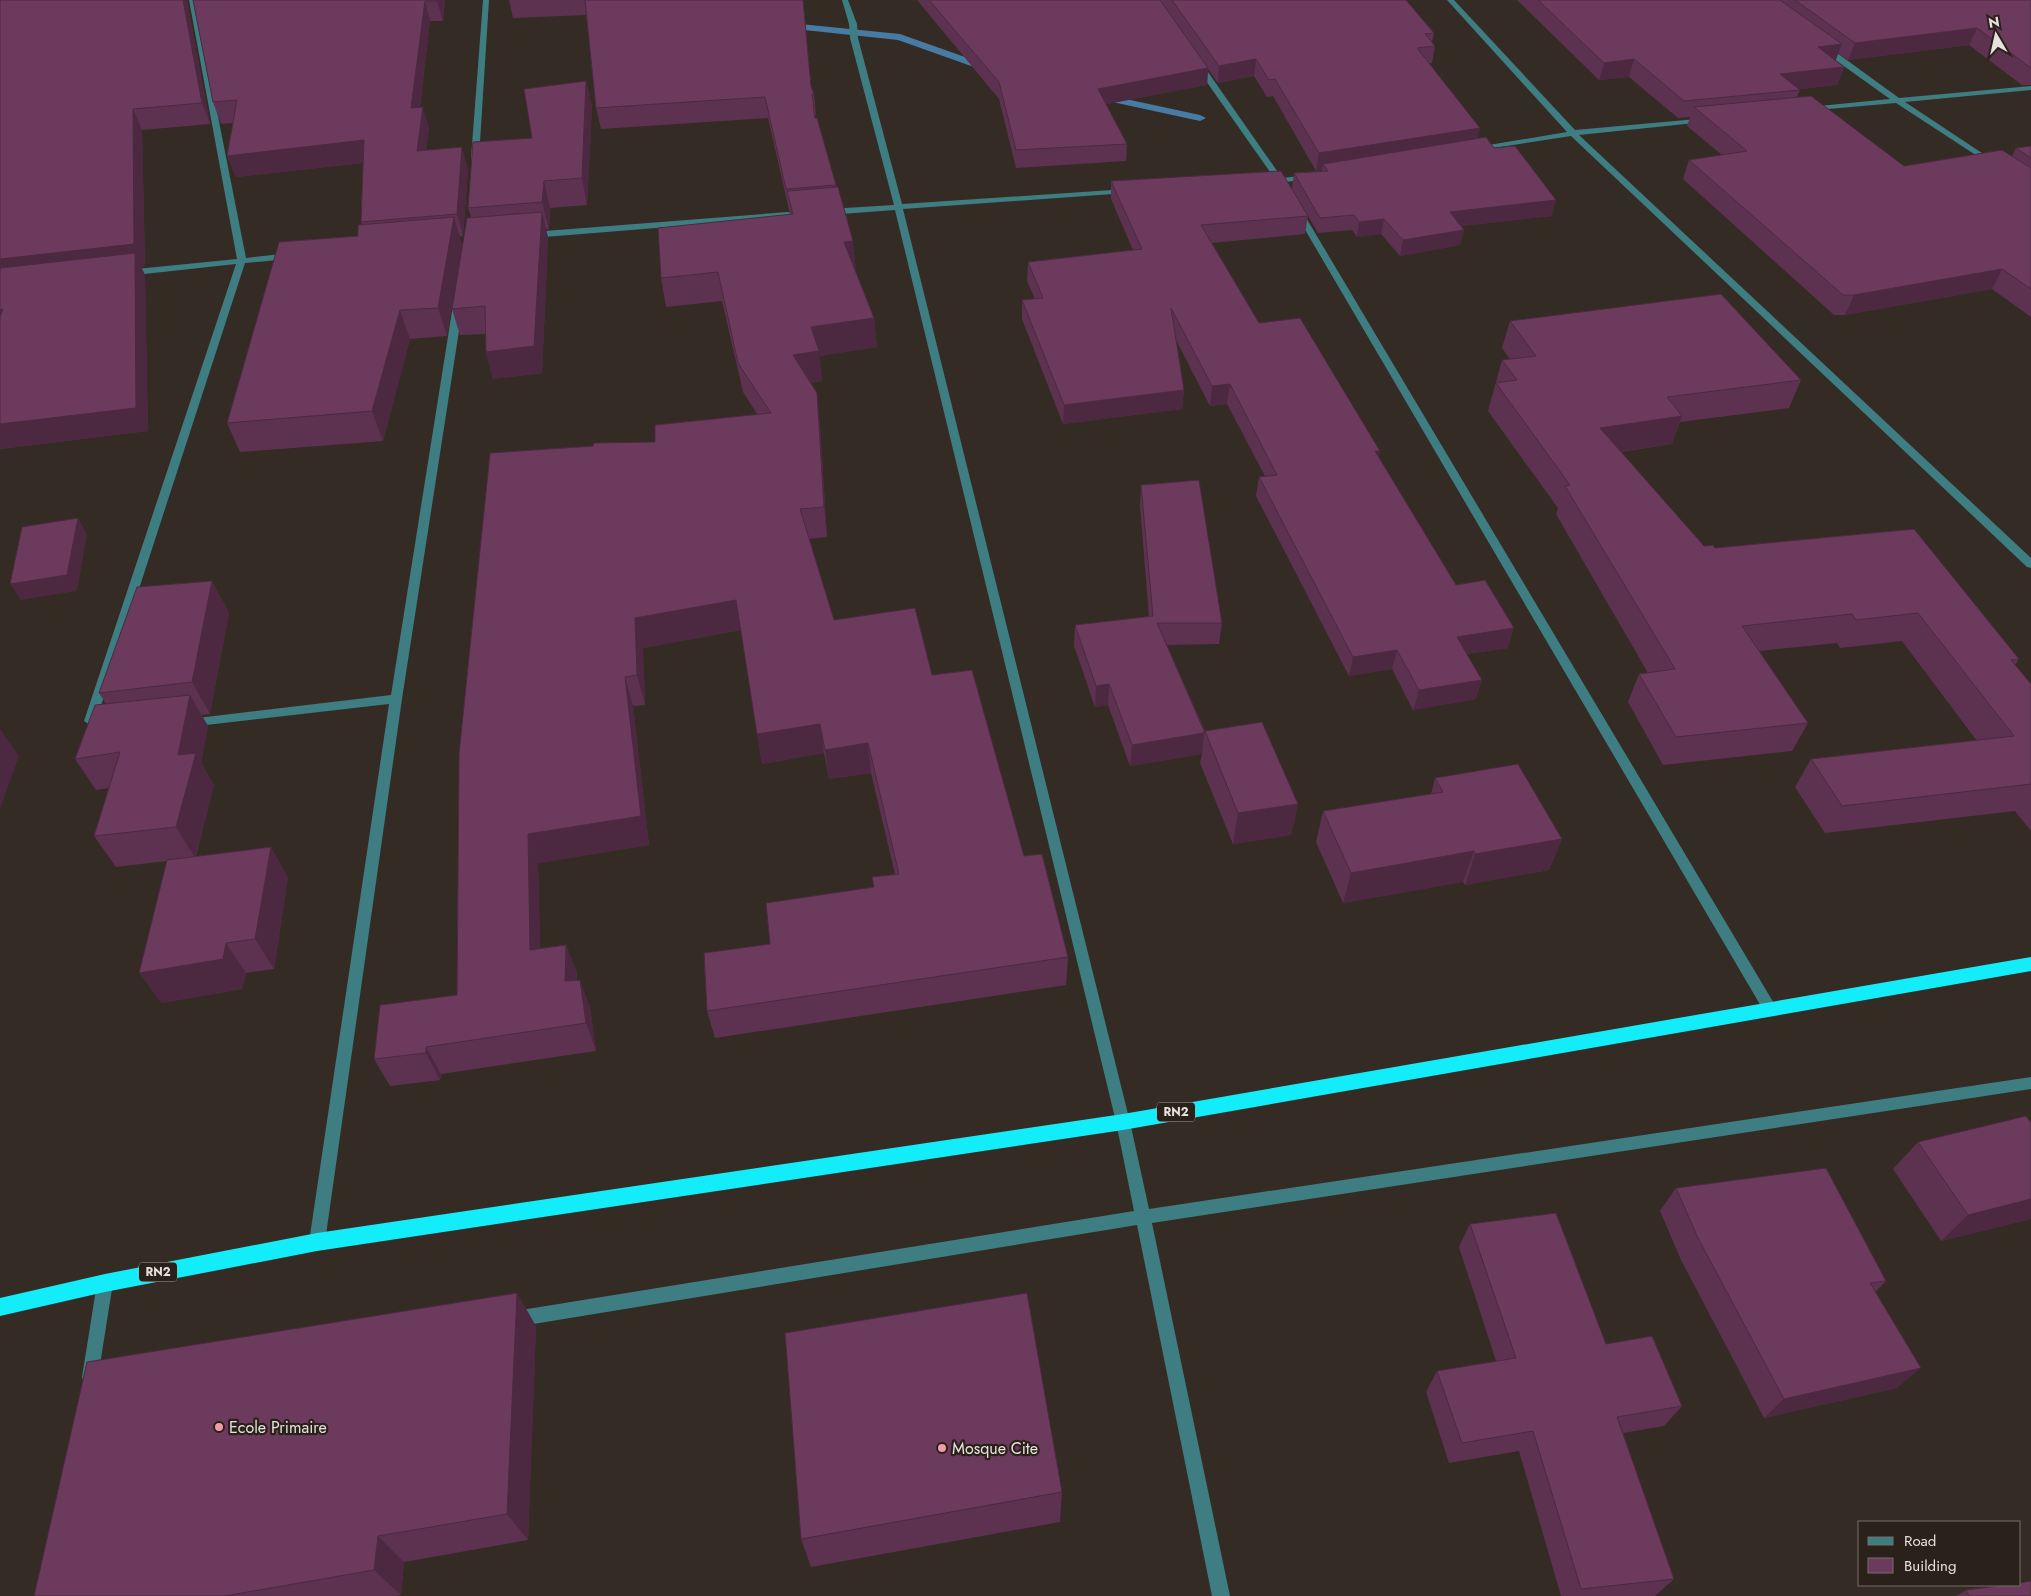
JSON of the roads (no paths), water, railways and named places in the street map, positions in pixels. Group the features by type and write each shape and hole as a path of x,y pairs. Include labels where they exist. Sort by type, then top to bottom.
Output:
{"highway":[{"name":"RN2","path":"0,1307 105,1283 317,1242 1123,1122 2031,964"}],"street":[{"path":"86,734 242,260 192,0"},
{"path":"474,163 486,0"},
{"path":"845,0 898,206 1123,1122 1221,1596"},
{"path":"1450,0 1573,133 2031,564"},
{"path":"1819,44 1896,100 1999,169"},
{"path":"1192,55 1281,181 1770,1009"},
{"path":"1798,110 2031,88"},
{"path":"1466,151 1573,133 1710,119"},
{"path":"1261,183 1320,175"},
{"path":"820,212 1133,191"},
{"path":"527,235 800,214"},
{"path":"116,274 301,255"},
{"path":"317,1242 396,699 461,289"},
{"path":"173,724 396,699"},
{"path":"502,1321 1142,1217 2031,1083"},
{"path":"93,1388 105,1283"}],"waterway":[{"path":"780,25 900,37 992,70"},
{"path":"1098,96 1200,118"}],"place":[{"name":"Ecole Primaire","path":"219,1427"},
{"name":"Mosque Cite","path":"942,1448"}]}
